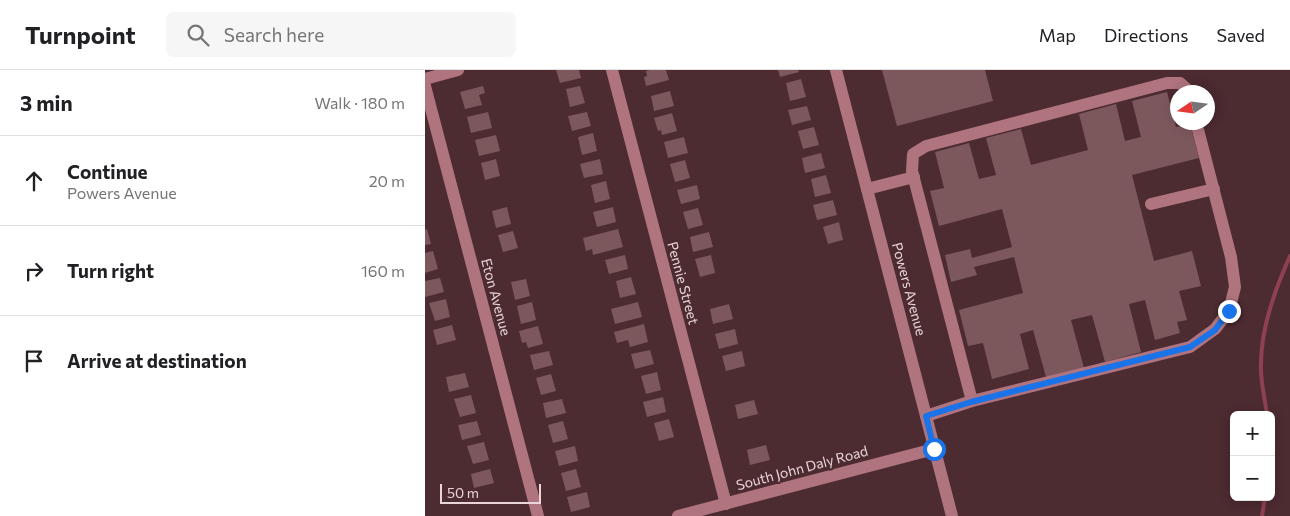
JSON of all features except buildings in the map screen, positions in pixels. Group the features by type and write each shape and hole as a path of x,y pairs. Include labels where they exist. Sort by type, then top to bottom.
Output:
{"street":[{"path":"425,79 458,70"},
{"name":"Pennie Street","path":"612,70 726,504"},
{"name":"Powers Avenue","path":"837,70 952,516"},
{"path":"971,402 912,171 913,154 926,146 1167,82 1180,83 1182,85"},
{"name":"Eton Avenue","path":"425,86 538,516"},
{"path":"926,416 971,402 1190,347 1215,330 1229,311 1235,287 1231,257 1198,130"},
{"path":"867,189 914,177"},
{"path":"1151,204 1214,189"},
{"name":"South John Daly Road","path":"677,516 934,449"}],"waterway":[{"path":"1266,411 1261,370 1263,336 1274,295 1290,256"},
{"path":"1262,516 1264,501"}],"route":[{"path":"934,449 926,416 971,402 1190,347 1215,330 1229,311"}]}
